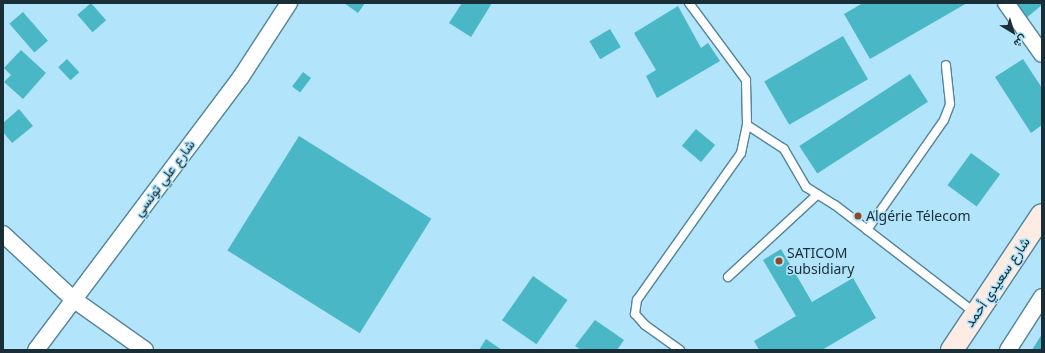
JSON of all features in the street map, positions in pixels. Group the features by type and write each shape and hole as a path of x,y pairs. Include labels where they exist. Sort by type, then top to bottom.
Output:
{"street":[{"name":"شارع علي تونسي","path":"36,350 240,76 289,3"},
{"path":"1006,3 1039,44"},
{"name":"شارع سعيدي أحمد","path":"952,350 1042,216"},
{"path":"3,234 73,299 144,350"},
{"path":"1008,350 1042,297"}],"lane":[{"path":"680,350 645,325 635,314 637,300 741,153 747,124 746,80 689,3"},
{"path":"867,230 944,120 950,104 946,65"},
{"path":"747,124 784,149 806,187 867,230 975,314"},
{"path":"728,278 818,194"}],"building":[{"path":"91,3 106,20 93,32 77,15"},
{"path":"344,3 365,3 358,13"},
{"path":"462,3 492,3 471,37 449,23"},
{"path":"863,3 967,3 870,59 844,14"},
{"path":"1012,3 1042,3 1042,5 1025,19"},
{"path":"678,6 701,48 708,43 720,61 657,98 646,76 656,70 634,33"},
{"path":"23,12 48,41 34,52 9,24"},
{"path":"610,29 621,47 600,59 589,41"},
{"path":"843,36 868,79 789,125 764,82"},
{"path":"21,50 46,73 23,99 4,82 11,75 4,68"},
{"path":"67,59 79,72 70,80 58,67"},
{"path":"1023,59 1042,88 1042,125 1031,133 995,77"},
{"path":"303,72 311,78 300,92 292,86"},
{"path":"910,74 928,102 817,174 799,146"},
{"path":"19,109 33,126 12,143 3,132 3,123"},
{"path":"696,129 715,145 701,162 682,146"},
{"path":"299,136 431,219 360,333 227,250"},
{"path":"971,153 1000,174 977,207 947,185"},
{"path":"781,249 812,302 853,278 876,318 822,350 759,350 754,341 796,316 763,260"},
{"path":"533,276 567,300 536,344 502,320"},
{"path":"595,320 624,340 617,350 581,350 575,346"},
{"path":"1042,334 1042,350 1032,350"},
{"path":"486,339 502,350 479,350"}],"place":[{"name":"Algérie Télecom","path":"858,216"},
{"name":"SATICOM subsidiary","path":"779,261"}]}
